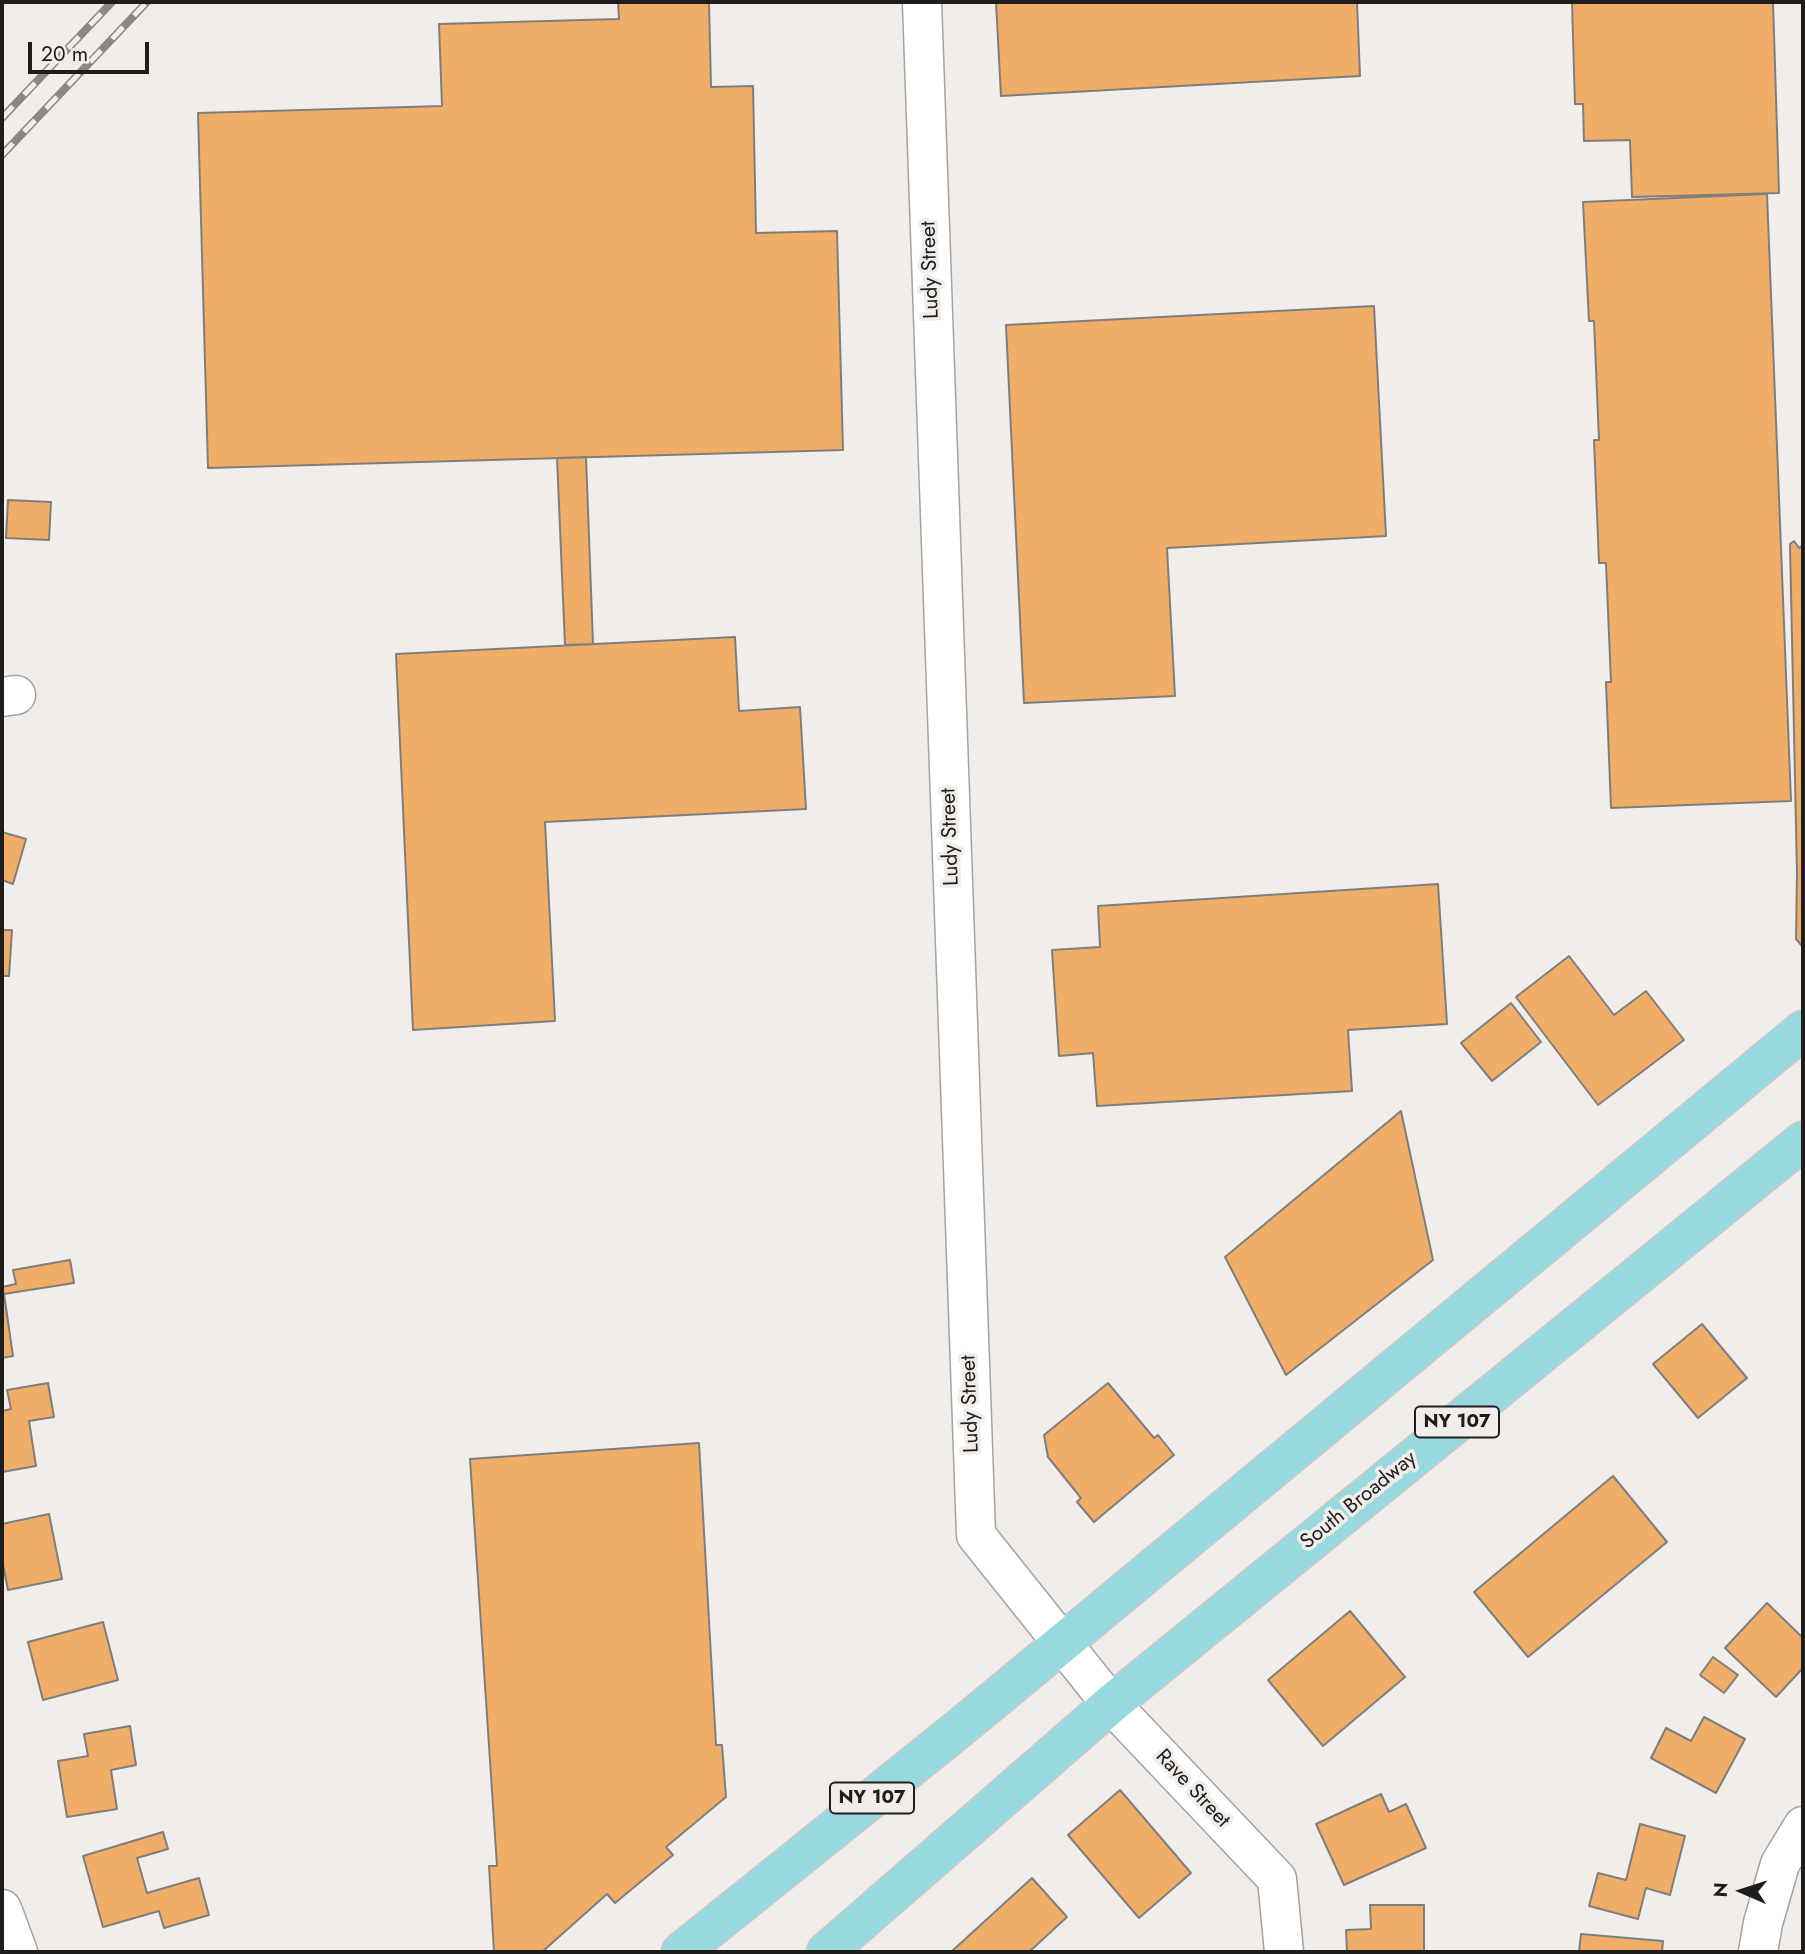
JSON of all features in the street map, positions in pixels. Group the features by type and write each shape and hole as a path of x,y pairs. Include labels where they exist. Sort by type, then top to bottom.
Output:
{"main road":[{"name":"NY 107","path":"681,1952 961,1727 1803,1030"},
{"name":"South Broadway","path":"1111,1704 1803,1141"},
{"name":"NY 107","path":"826,1952 1111,1704"}],"street":[{"name":"Ludy Street","path":"922,2 975,1535 1060,1643"},
{"name":"Rave Street","path":"1060,1643 1111,1704 1277,1879 1284,1952"},
{"path":"1758,1952 1763,1923 1780,1864 1803,1826"},
{"path":"2,1909 18,1952"}],"building":[{"path":"618,2 709,2 711,87 753,86 756,233 837,231 843,450 208,468 198,113 442,106 439,24 619,19"},
{"path":"996,2 1357,2 1360,76 1001,96"},
{"path":"1572,2 1773,2 1779,193 1632,197 1630,140 1584,141 1583,104 1575,104"},
{"path":"1767,194 1791,801 1611,808 1606,682 1611,682 1606,563 1599,563 1594,440 1599,440 1594,321 1589,321 1583,202"},
{"path":"1374,306 1386,536 1167,548 1175,696 1024,703 1006,325"},
{"path":"586,457 593,644 565,645 557,458"},
{"path":"8,500 51,502 49,540 6,538"},
{"path":"1794,541 1799,548 1803,545 1802,946 1796,939 1790,544"},
{"path":"735,637 739,711 800,707 806,809 545,822 555,1021 413,1030 396,654"},
{"path":"2,832 26,839 13,884 2,880"},
{"path":"1438,884 1447,1024 1348,1030 1352,1091 1097,1106 1093,1053 1059,1056 1052,950 1100,947 1098,906"},
{"path":"2,930 12,930 9,976 2,976"},
{"path":"1569,956 1614,1015 1646,991 1684,1040 1598,1105 1516,997"},
{"path":"1511,1003 1541,1042 1492,1081 1461,1043"},
{"path":"1401,1111 1433,1260 1286,1375 1225,1257"},
{"path":"70,1260 74,1283 4,1294 13,1356 2,1358 2,1287 16,1284 13,1270"},
{"path":"1702,1324 1747,1378 1698,1418 1653,1364"},
{"path":"48,1383 54,1417 29,1421 36,1466 2,1472 2,1411 11,1409 7,1390"},
{"path":"1108,1383 1154,1438 1158,1435 1174,1455 1094,1522 1077,1502 1081,1498 1048,1457 1044,1435"},
{"path":"699,1443 716,1745 722,1745 726,1797 666,1847 673,1855 615,1903 607,1894 542,1952 494,1952 489,1866 497,1866 470,1459"},
{"path":"1613,1476 1667,1542 1528,1657 1474,1592"},
{"path":"49,1514 62,1579 8,1590 2,1559 2,1524"},
{"path":"1767,1603 1803,1638 1803,1668 1776,1697 1725,1648"},
{"path":"1350,1611 1405,1677 1323,1746 1268,1680"},
{"path":"103,1622 118,1680 43,1700 28,1642"},
{"path":"1713,1657 1738,1675 1724,1693 1700,1675"},
{"path":"1704,1717 1745,1739 1716,1793 1651,1758 1666,1728 1691,1741"},
{"path":"130,1726 136,1765 111,1770 117,1809 67,1817 58,1761 88,1756 84,1734"},
{"path":"1120,1790 1191,1873 1139,1918 1068,1835"},
{"path":"1381,1794 1389,1812 1406,1804 1426,1848 1344,1885 1316,1824"},
{"path":"1640,1824 1685,1836 1670,1895 1646,1888 1638,1919 1589,1906 1598,1873 1626,1880"},
{"path":"163,1832 168,1849 137,1858 147,1893 199,1878 209,1915 164,1928 159,1911 103,1927 83,1856"},
{"path":"1032,1878 1067,1917 1029,1952 951,1952"},
{"path":"1370,1905 1424,1905 1424,1952 1347,1952 1346,1930 1371,1929"},
{"path":"1581,1934 1663,1941 1662,1952 1579,1952"}],"railway":[{"path":"2,118 112,2"},
{"path":"2,155 147,2"}]}
